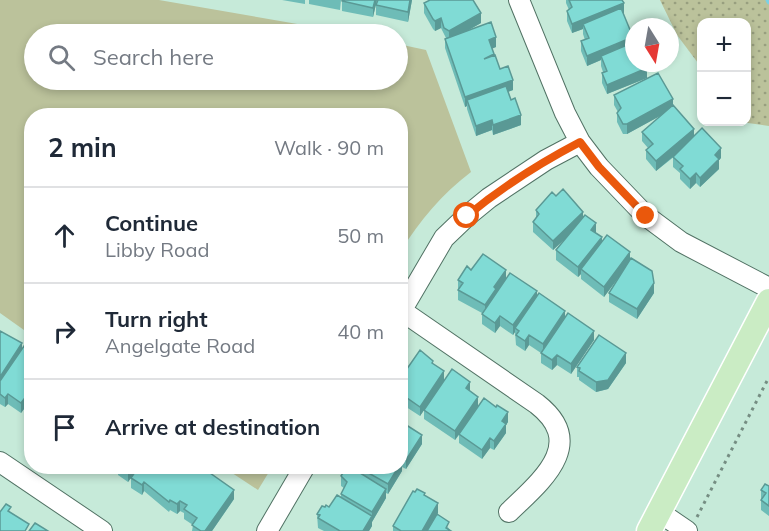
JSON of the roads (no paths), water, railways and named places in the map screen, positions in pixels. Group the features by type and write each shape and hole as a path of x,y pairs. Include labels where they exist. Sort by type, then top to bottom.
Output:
{"main road":[{"path":"654,521 769,301"}],"street":[{"path":"519,0 565,113 580,142 599,167 646,216 681,242 769,288"},
{"path":"408,300 444,238 467,216 489,198 537,166 580,142"},
{"path":"408,317 537,405 548,413 557,425 560,437 559,450 552,465 543,480 509,512"},
{"path":"0,462 102,531"},
{"path":"267,531 300,474"},
{"path":"654,521 690,526"}]}
